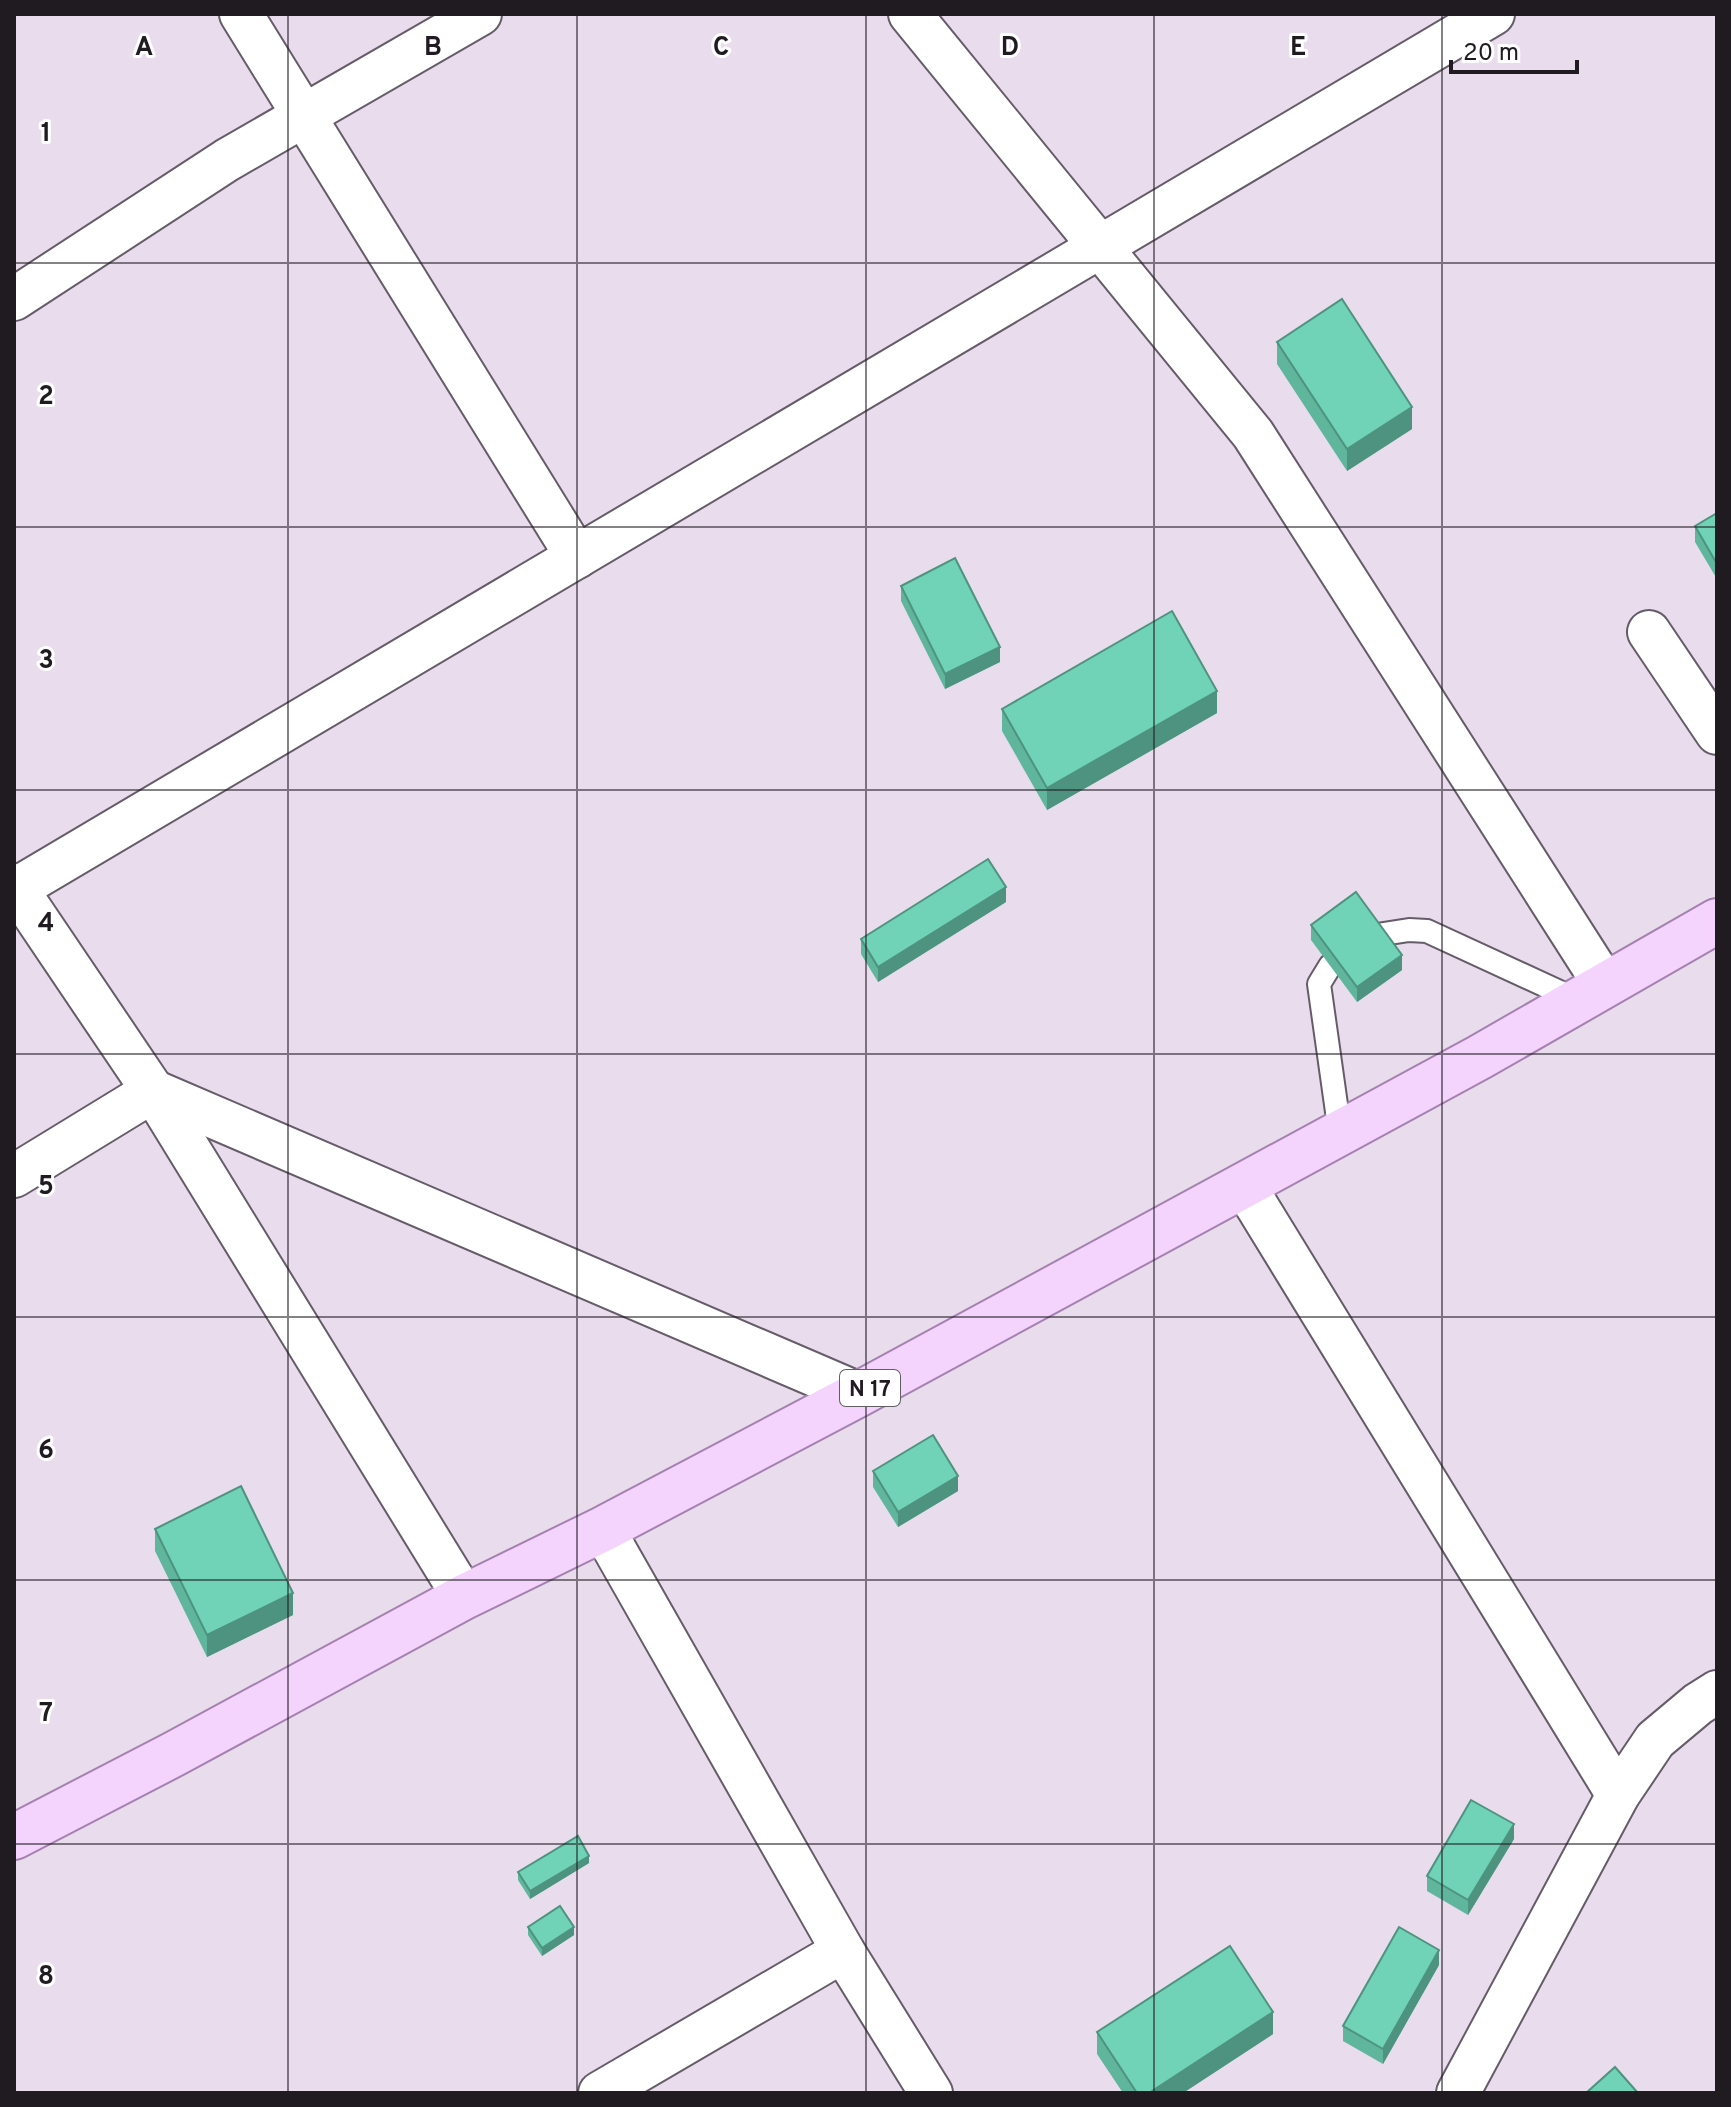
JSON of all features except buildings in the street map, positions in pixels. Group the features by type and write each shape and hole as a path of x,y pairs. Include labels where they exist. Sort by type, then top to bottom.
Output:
{"main road":[{"name":"N 17","path":"14,1837 464,1597 603,1529 859,1394 1480,1057 1717,921"}],"street":[{"path":"241,14 577,557"},
{"path":"14,299 227,160 480,14"},
{"path":"910,14 1253,434 1592,993"},
{"path":"464,1597 153,1091 15,887 1493,14"},
{"path":"1649,632 1717,733"},
{"path":"14,1176 153,1091"},
{"path":"153,1091 859,1394"},
{"path":"1244,1185 1618,1795"},
{"path":"603,1529 843,1951 931,2093"},
{"path":"1458,2093 1618,1795 1655,1740 1717,1692"},
{"path":"600,2093 843,1951"}],"lane":[{"path":"1377,935 1409,930 1427,931 1592,993"},
{"path":"1330,966 1319,984 1340,1133"}]}
